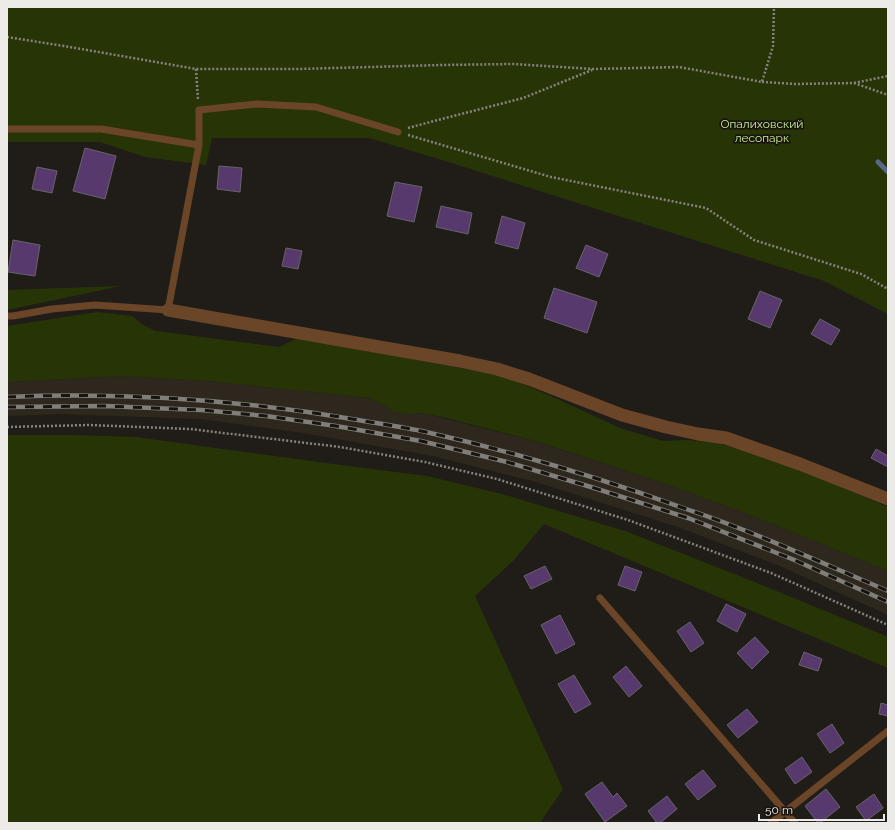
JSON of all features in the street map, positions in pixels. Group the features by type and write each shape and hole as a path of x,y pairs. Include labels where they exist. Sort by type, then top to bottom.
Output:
{"street":[{"path":"168,310 460,361 497,369 529,379 622,415 666,427 726,438 800,464 888,499"}],"lane":[{"path":"7,316 52,309 95,305 168,310 199,145 199,110 257,104 316,107 398,132"},
{"path":"7,129 101,129 199,145"},
{"path":"600,598 796,823"},
{"path":"771,823 888,730"}],"path":[{"path":"762,82 774,46 774,7"},
{"path":"7,37 196,69 299,69 513,64 594,70 679,67 762,82 795,84 854,83 888,76"},
{"path":"196,69 199,110"},
{"path":"398,132 419,125 523,98 594,70"},
{"path":"854,83 888,95"},
{"path":"398,132 550,177 706,208 754,240 861,274 888,288"},
{"path":"7,427 89,425 190,429 340,447 425,462 497,479 628,520 771,573 888,625"}],"shaded area":[{"path":"122,376 208,381 369,398 394,412 408,414 422,413 534,441 649,478 748,514 888,571 888,615 782,567 678,527 536,482 433,456 303,433 201,419 59,414 7,416 7,382"}],"green space":[{"name":"Опалиховский лесопарк","path":"7,7 888,7 888,314 824,281 369,138 212,138 206,165 145,157 100,142 7,142"},
{"path":"121,286 7,310 7,290"},
{"path":"97,312 132,316 143,325 156,331 279,347 296,339 339,345 501,375 620,428 663,441 687,440 718,443 761,456 810,474 888,507 888,571 748,514 649,478 535,441 422,413 408,414 394,412 369,398 208,381 122,376 7,382 7,326"},
{"path":"7,435 136,437 427,476 502,494 625,531 886,636 888,637 888,668 544,524 514,560 475,596 563,789 540,823 7,823"}],"building":[{"path":"85,148 116,156 105,199 73,191"},
{"path":"219,166 242,168 240,192 217,189"},
{"path":"37,167 57,171 52,193 32,189"},
{"path":"395,182 422,187 414,222 387,216"},
{"path":"441,206 472,213 468,234 436,227"},
{"path":"502,216 525,223 518,249 495,243"},
{"path":"13,240 40,245 35,276 8,272"},
{"path":"586,245 608,254 599,277 576,268"},
{"path":"286,248 302,251 298,269 282,266"},
{"path":"554,288 597,302 587,333 544,318"},
{"path":"760,291 782,300 770,328 748,319"},
{"path":"820,319 840,330 831,345 811,334"},
{"path":"876,449 888,456 888,467 871,458"},
{"path":"545,566 552,579 531,589 524,576"},
{"path":"625,566 642,572 635,591 618,585"},
{"path":"726,604 746,614 737,632 717,621"},
{"path":"560,615 575,644 556,654 541,625"},
{"path":"690,622 704,643 691,652 677,631"},
{"path":"755,637 769,652 752,669 737,653"},
{"path":"804,652 822,659 818,671 799,665"},
{"path":"626,666 642,686 629,697 613,677"},
{"path":"574,675 591,704 575,713 558,684"},
{"path":"881,703 888,705 888,716 879,714"},
{"path":"747,709 758,722 738,738 727,725"},
{"path":"832,724 844,743 830,753 817,734"},
{"path":"802,757 812,772 795,784 785,769"},
{"path":"703,770 716,786 698,800 685,784"},
{"path":"602,782 613,797 617,793 627,806 605,822 585,794"},
{"path":"826,789 840,807 818,823 805,806"},
{"path":"874,794 883,808 866,821 856,807"},
{"path":"667,796 677,809 660,823 657,823 648,811"}],"waterway":[{"path":"878,162 888,172"}],"railway":[{"path":"7,397 95,396 183,399 271,407 426,432 526,457 657,499 764,538 888,591"},
{"path":"7,407 105,406 201,410 266,416 336,426 421,441 507,462 688,518 792,559 888,602"}]}
